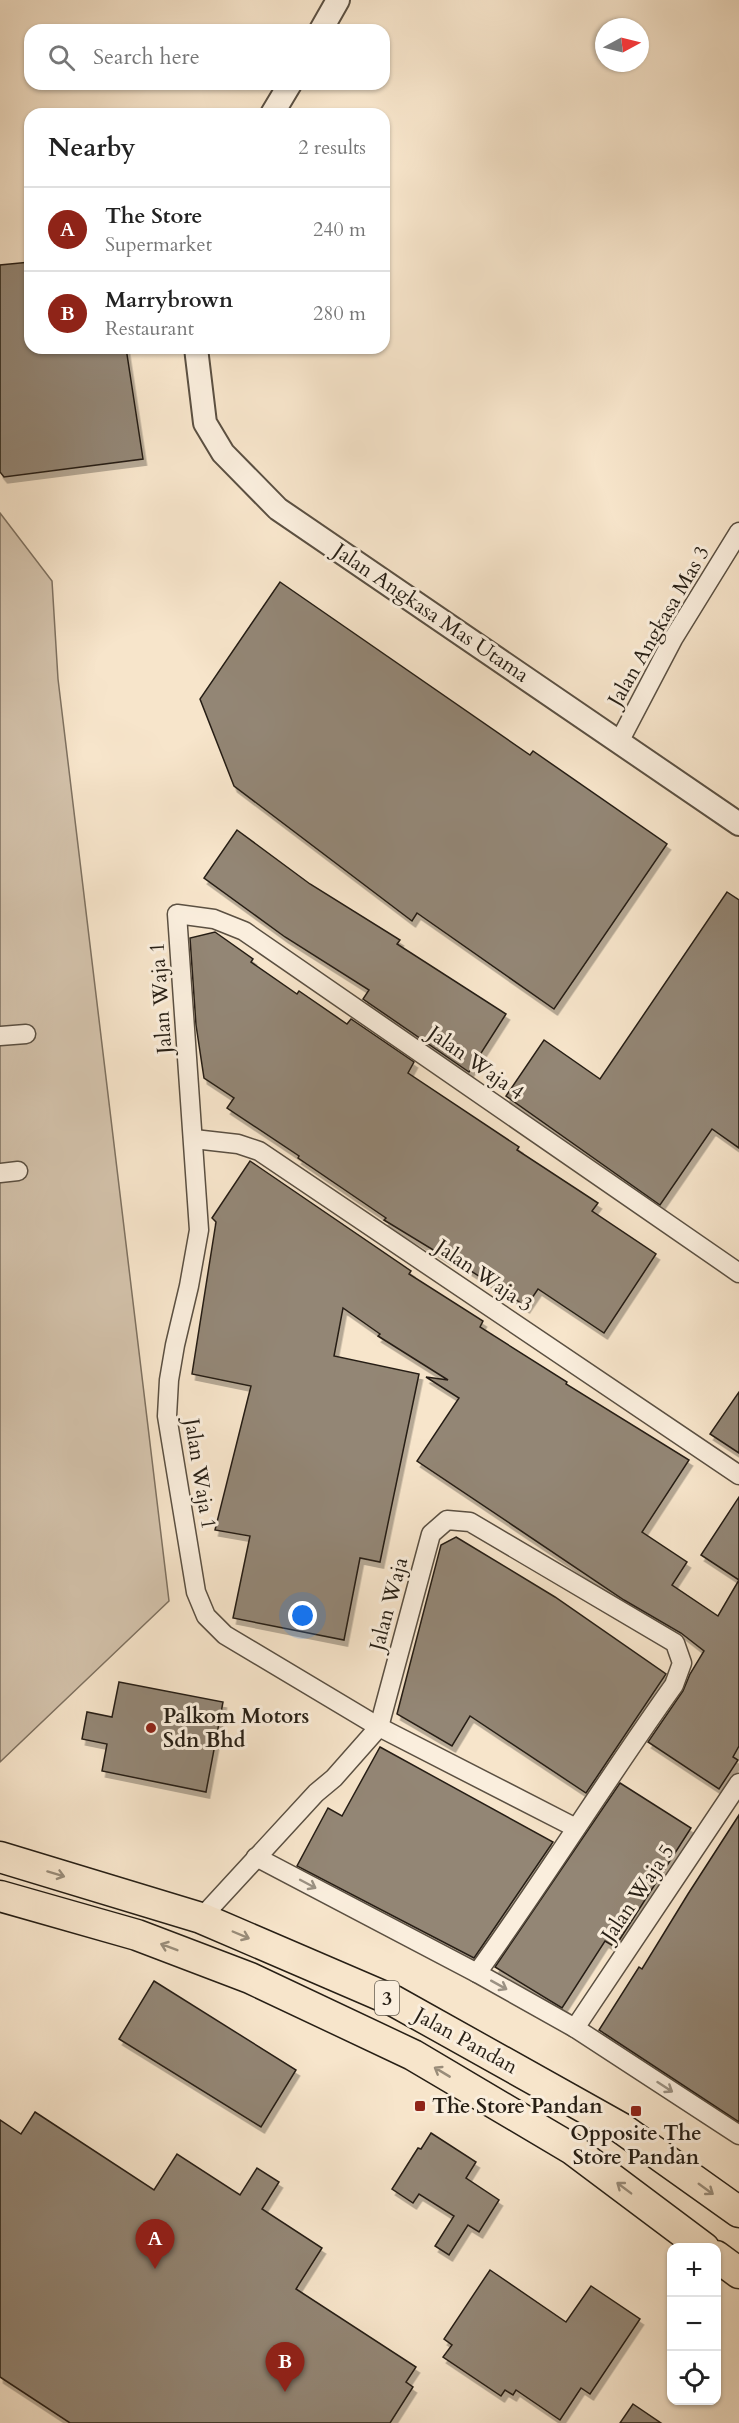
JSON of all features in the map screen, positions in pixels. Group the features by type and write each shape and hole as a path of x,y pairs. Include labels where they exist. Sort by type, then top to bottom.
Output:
{"highway":[{"name":"Jalan Pandan","path":"0,1857 201,1917 394,2001 621,2128 739,2212"},
{"name":"Jalan Pandan","path":"0,1896 137,1935 250,1978 413,2055 572,2149 699,2243"},
{"path":"721,2259 739,2273"}],"street":[{"path":"324,24 338,0"},
{"path":"276,108 286,90"},
{"name":"Jalan Angkasa Mas Utama","path":"197,354 205,423 223,453 278,509 739,824"},
{"name":"Jalan Angkasa Mas 3","path":"619,742 673,639 739,532"},
{"name":"Jalan Waja 1","path":"177,914 200,1230 175,1345 169,1380 167,1416 196,1592 206,1616 225,1635 379,1727 576,1828"},
{"name":"Jalan Waja 4","path":"177,914 214,919 244,931 739,1273"},
{"path":"0,1036 26,1034"},
{"name":"Jalan Waja 3","path":"194,1139 238,1144 259,1151 739,1475"},
{"name":"Jalan Waja","path":"201,1917 316,1793 334,1778 379,1727 431,1534 447,1520 470,1522 675,1643 682,1663 674,1685 576,1828"},
{"name":"Jalan Waja 5","path":"575,2028 739,1783"},
{"path":"477,1973 527,1904 576,1828"},
{"path":"256,1857 477,1973 575,2028 739,2135"}],"shaded area":[{"path":"0,513 52,581 58,679 169,1601 0,1762"}],"building":[{"path":"24,263 24,354 127,354 143,459 4,477 0,472 0,265"},
{"path":"280,582 530,755 533,751 667,844 554,1009 417,913 412,921 234,786 200,699"},
{"path":"237,830 310,884 400,940 397,944 506,1014 469,1072 363,999 369,990 285,937 204,878"},
{"path":"727,892 739,900 739,1148 712,1129 660,1205 506,1096 544,1040 600,1079"},
{"path":"215,932 253,959 251,962 297,994 299,991 347,1024 351,1019 414,1062 408,1073 519,1147 517,1150 598,1203 592,1211 656,1254 604,1333 538,1289 526,1307 489,1280 488,1282 384,1220 386,1218 227,1108 234,1098 204,1078 196,1025 190,938"},
{"path":"250,1161 411,1271 409,1274 483,1321 480,1327 567,1382 566,1384 689,1460 642,1532 687,1562 672,1585 718,1616 739,1580 739,1746 733,1757 738,1760 719,1789 648,1742 683,1691 704,1651 681,1633 624,1600 417,1461 459,1398 426,1377 448,1380 378,1336 380,1334 343,1308 334,1356 419,1374 380,1562 360,1558 344,1640 233,1618 250,1536 215,1530 251,1386 192,1374 216,1222 212,1218"},
{"path":"739,1392 739,1453 710,1434"},
{"path":"739,1497 739,1580 701,1555"},
{"path":"456,1537 555,1597 666,1674 586,1793 470,1716 452,1746 397,1714 441,1545"},
{"name":"Palkom Motors Sdn Bhd","path":"119,1682 223,1702 206,1792 102,1771 107,1744 82,1739 87,1712 112,1717"},
{"path":"380,1747 553,1842 474,1958 297,1866 328,1808 342,1816"},
{"path":"620,1783 691,1828 615,1947 605,1941 562,2008 495,1967"},
{"path":"739,1815 739,2122 599,2030 639,1967 642,1969"},
{"path":"154,1981 296,2070 261,2127 119,2039"},
{"path":"35,2112 154,2190 177,2154 240,2195 257,2168 279,2182 262,2209 322,2248 296,2289 416,2367 406,2382 413,2387 390,2423 70,2423 0,2377 0,2120 21,2134"},
{"path":"431,2133 476,2162 466,2178 499,2200 479,2232 468,2225 449,2255 435,2246 454,2216 419,2194 413,2203 392,2189 418,2148 421,2149"},
{"path":"490,2270 566,2322 591,2286 640,2319 590,2394 581,2388 560,2420 516,2390 513,2395 505,2390 501,2396 443,2357 452,2345 444,2339"},
{"path":"633,2404 661,2423 620,2423"}],"place":[{"name":"Palkom Motors Sdn Bhd","path":"151,1728"},
{"name":"The Store Pandan","path":"420,2106"},
{"name":"Opposite The Store Pandan","path":"636,2111"},
{"name":"The Store","path":"155,2269"},
{"name":"Marrybrown","path":"285,2392"}]}
